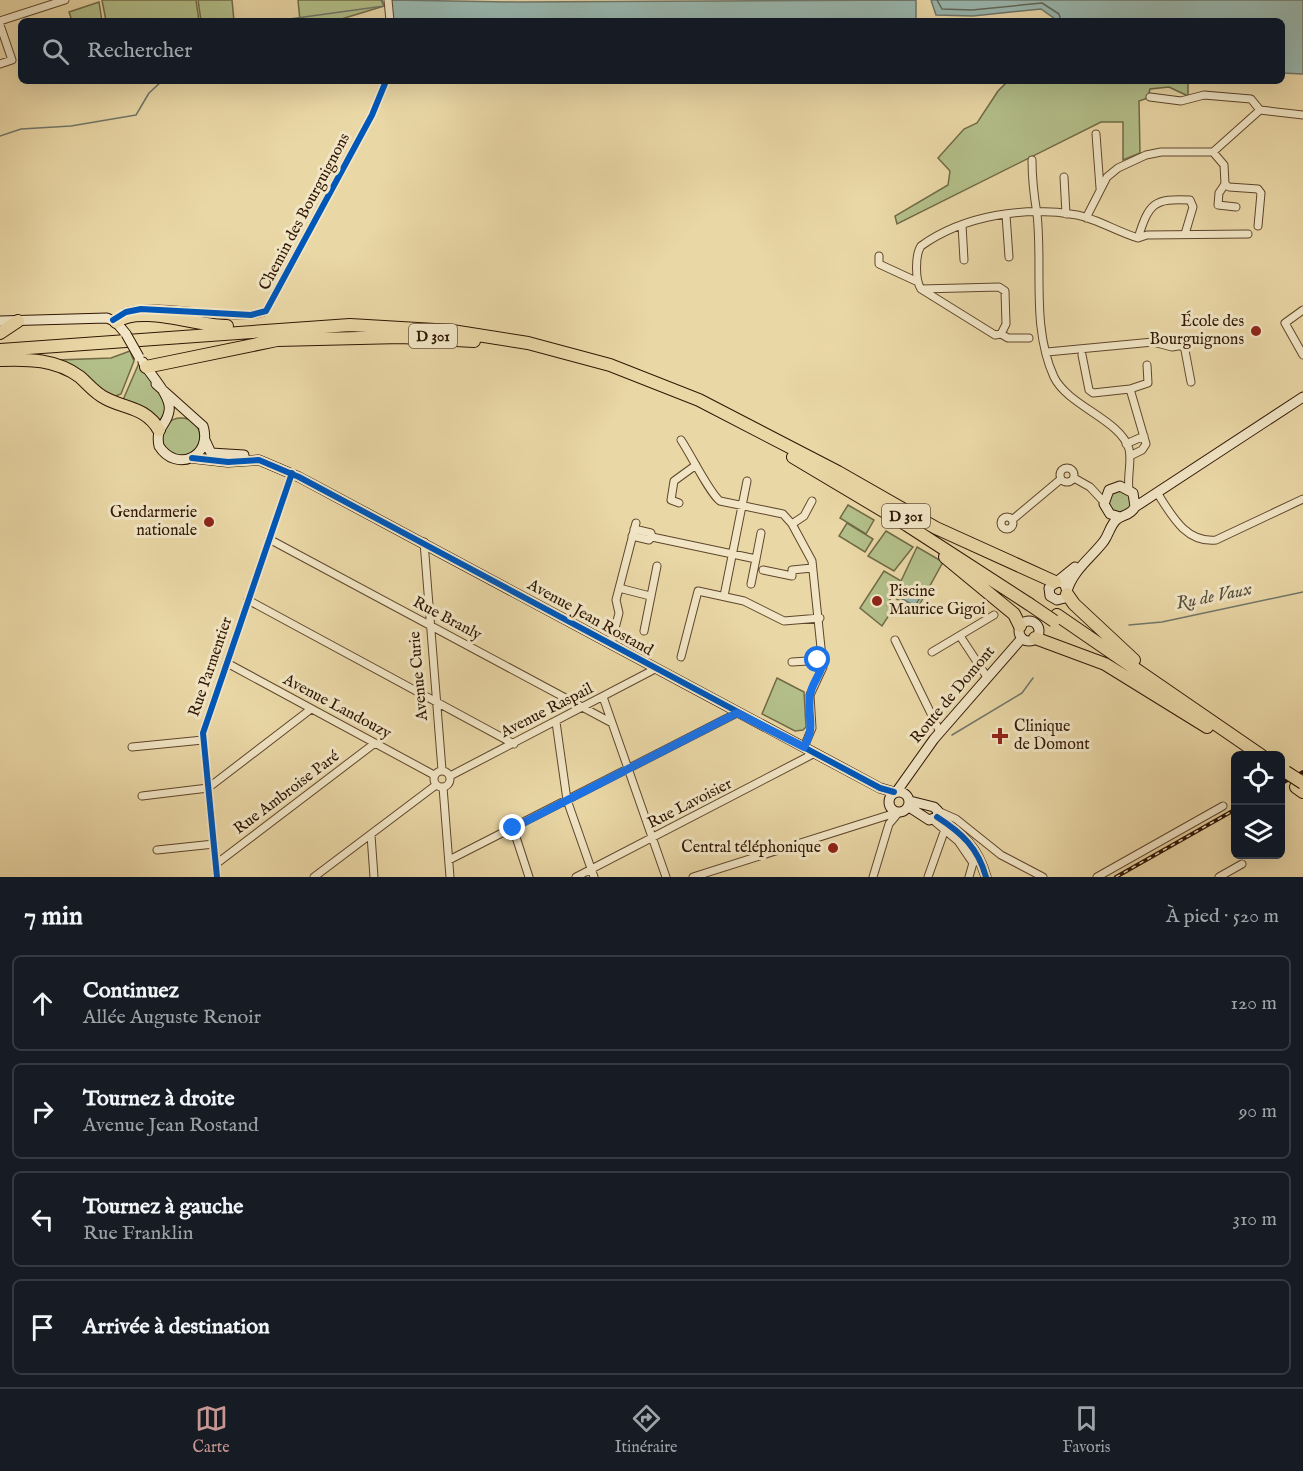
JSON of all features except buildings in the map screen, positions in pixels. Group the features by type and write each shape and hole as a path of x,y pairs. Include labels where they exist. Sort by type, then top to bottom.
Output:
{"highway":[{"path":"114,321 132,313 181,314 242,331"},
{"path":"0,333 18,321"},
{"name":"D 301","path":"0,350 242,331 327,326 404,326 484,335 528,343 648,378 724,411 897,511 1210,724 1254,751"},
{"name":"D 301","path":"0,358 320,332 389,333 475,341 572,361 637,382 714,415 841,485 1032,602"},
{"path":"143,362 277,340 360,337 475,341"},
{"path":"0,358 38,360 58,365 78,376 104,398 144,413 159,430"},
{"path":"774,438 936,528 1057,582"},
{"path":"841,485 938,551 1014,614 1021,632"},
{"path":"1067,592 1074,604 1132,658 1210,724"},
{"path":"1035,638 1105,664 1210,724"},
{"name":"D 301","path":"1210,724 1243,751"},
{"path":"1285,776 1301,787"}],"street":[{"path":"0,64 12,60 0,23 64,0"},
{"path":"388,0 390,18"},
{"name":"Chemin des Bourguignons","path":"181,314 251,315 268,308 372,115 385,84"},
{"path":"1150,97 1180,101 1204,95 1251,99 1260,110 1303,115"},
{"path":"1086,218 1107,177 1118,168 1146,155 1174,151 1213,152 1260,110"},
{"path":"1096,134 1100,190"},
{"path":"1213,152 1224,165 1225,184 1219,193 1218,205 1236,207"},
{"path":"1032,160 1037,214 1040,299 1047,352 1054,376 1064,391 1103,419 1126,444 1130,456 1131,491 1135,507"},
{"path":"1064,177 1066,214"},
{"path":"1225,184 1239,188 1258,189 1261,193 1258,226"},
{"path":"1138,237 1154,204 1163,199 1190,200 1193,207 1185,234"},
{"path":"920,285 917,252 921,246 984,216 1066,214 1086,218 1138,237 1248,234"},
{"path":"1006,215 1009,257"},
{"path":"962,225 964,260"},
{"path":"879,256 879,264 920,285 995,335 1001,334 1008,339 1029,338"},
{"path":"920,285 999,287 1005,291 1006,324 1001,334"},
{"path":"1303,310 1285,323 1303,355"},
{"path":"126,334 125,324 132,313"},
{"path":"0,321 114,321 126,334 156,384 169,403 166,419 159,430 159,446 164,453 176,460 192,458 200,452 205,440 202,426 156,384"},
{"path":"1047,352 1153,342 1172,347 1184,345 1191,381"},
{"path":"1082,355 1089,390 1093,393 1130,389 1148,383 1147,365"},
{"path":"1104,502 1106,494 1115,487 1130,456 1145,448 1144,436 1130,389"},
{"path":"1109,513 1120,517 1127,516 1135,507 1303,397"},
{"path":"166,419 178,413 190,414"},
{"path":"1126,444 1144,436"},
{"name":"Avenue Jean Rostand","path":"205,440 209,451 215,454 257,455 424,542 655,669 804,747 880,789 898,802 936,816 969,842 978,855 986,877"},
{"path":"681,440 705,475 714,496 720,501 783,514 792,524 808,552 820,618 823,667 810,694 812,728 804,747"},
{"name":"Avenue Jean Rostand","path":"192,458 228,462 260,460 290,472"},
{"path":"679,503 671,500 674,481 696,465"},
{"path":"1034,622 1051,598 1049,588 1100,537 1109,513 1104,502 1090,487 1074,478 1072,470 1066,467 1060,471 1061,479"},
{"name":"Rue Parmentier","path":"217,877 203,740 290,472"},
{"path":"1061,479 1066,482 1074,478"},
{"path":"1012,519 1061,479"},
{"path":"724,596 747,481"},
{"path":"1090,487 1115,487 1158,494 1184,529 1203,541 1216,540 1303,499"},
{"path":"792,524 804,516 812,501"},
{"path":"1051,598 1059,600 1067,592 1075,575 1120,517"},
{"path":"611,644 619,613 616,600 634,529 649,540 652,537 756,559"},
{"path":"751,584 761,533"},
{"name":"Rue Branly","path":"269,538 612,723"},
{"name":"Avenue Curie","path":"424,542 428,624 442,770"},
{"path":"644,631 657,566"},
{"path":"763,570 792,576 792,570 812,568"},
{"path":"1057,582 1064,583 1067,592"},
{"path":"619,588 650,596"},
{"path":"681,657 698,591 744,601 784,621 820,618"},
{"path":"248,600 514,744"},
{"path":"932,652 994,615"},
{"path":"1025,622 1034,622 1039,630 1035,638 1028,640 1021,632 1025,622"},
{"name":"Route de Domont","path":"898,802 910,773 1021,632"},
{"path":"960,636 987,677"},
{"path":"895,640 940,732"},
{"path":"792,662 823,660"},
{"name":"Avenue Landouzy","path":"227,663 434,775"},
{"name":"Avenue Raspail","path":"450,776 655,669"},
{"path":"603,698 666,877"},
{"path":"142,795 208,788 311,709"},
{"path":"449,860 737,713"},
{"path":"556,722 567,800 593,873"},
{"path":"132,747 203,740"},
{"name":"Rue Ambroise Paré","path":"216,864 375,743"},
{"name":"Rue Lavoisier","path":"576,877 593,873 652,838 815,753"},
{"path":"314,877 440,786 449,783 450,776 442,770 434,775 440,786 450,877"},
{"path":"873,877 898,802"},
{"path":"693,877 898,802"},
{"path":"1097,877 1223,806"},
{"path":"936,816 944,832 958,841 972,859 969,877"},
{"path":"936,816 956,819 1001,855 1043,877"},
{"path":"513,828 529,877"},
{"path":"928,877 944,832"},
{"path":"370,835 374,877"},
{"path":"157,850 214,844"},
{"path":"1219,877 1242,864"}],"green space":[{"path":"102,0 196,0 199,18 105,18"},
{"path":"198,0 232,0 234,18 201,18"},
{"path":"298,0 381,0 384,6 345,18 300,18"},
{"path":"99,2 102,18 71,18 69,12"},
{"path":"1005,84 1188,84 1188,96 1169,87 1150,89 1148,98 1139,101 1140,153 1123,160 1123,122 1101,122 897,224 895,216 948,185 950,171 938,158 964,129 977,123"},
{"path":"130,351 134,361 121,394 113,397 58,360 111,358"},
{"path":"139,363 167,402 166,414 158,422 123,400"},
{"path":"181,418 195,423 200,437 195,451 181,456 167,451 162,437 167,423"},
{"path":"1119,489 1130,495 1131,507 1122,514 1111,511 1107,499"},
{"path":"848,505 874,520 866,534 840,518"},
{"path":"847,523 873,539 865,552 839,536"},
{"path":"886,531 913,547 894,571 868,556"},
{"name":"Piscine Maurice Gigoi","path":"917,547 943,562 916,611 892,596 887,605 893,609 882,626 860,608 884,571 901,581"},
{"path":"777,678 804,692 806,727 803,730 795,731 762,714"}],"water":[{"path":"391,0 517,2 916,0 916,18 393,18"},
{"path":"931,0 1303,0 1303,74 1285,73 1285,18 1054,18 1041,9 973,16 936,15"},
{"path":"903,585 921,596 915,606 897,596"}],"waterway":[{"path":"297,18 384,6 382,0"},
{"path":"0,136 21,129 71,126 136,115 149,93 159,84"},
{"name":"Ru de Vaux","path":"1129,625 1162,622 1303,592"},
{"name":"Ru de Vaux","path":"952,735 1022,693 1033,678"}],"railway":[{"path":"1285,781 1303,772"},
{"path":"1116,877 1231,812"}],"cycle path":[{"path":"113,320 126,312 141,309 251,315 266,311 372,115 385,84"},
{"path":"192,458 228,462 259,460 299,477 880,788 894,792"},
{"path":"217,877 203,733 292,473"},
{"path":"937,817 954,829 974,849 986,877"}],"place":[{"name":"École des Bourguignons","path":"1256,331"},
{"name":"Gendarmerie nationale","path":"209,522"},
{"name":"Piscine Maurice Gigoi","path":"877,601"},
{"name":"Clinique de Domont","path":"1000,736"},
{"name":"Central téléphonique","path":"833,848"}],"route":[{"path":"513,828 737,713 804,747 812,728 810,694 823,667 823,660 818,660"}]}
